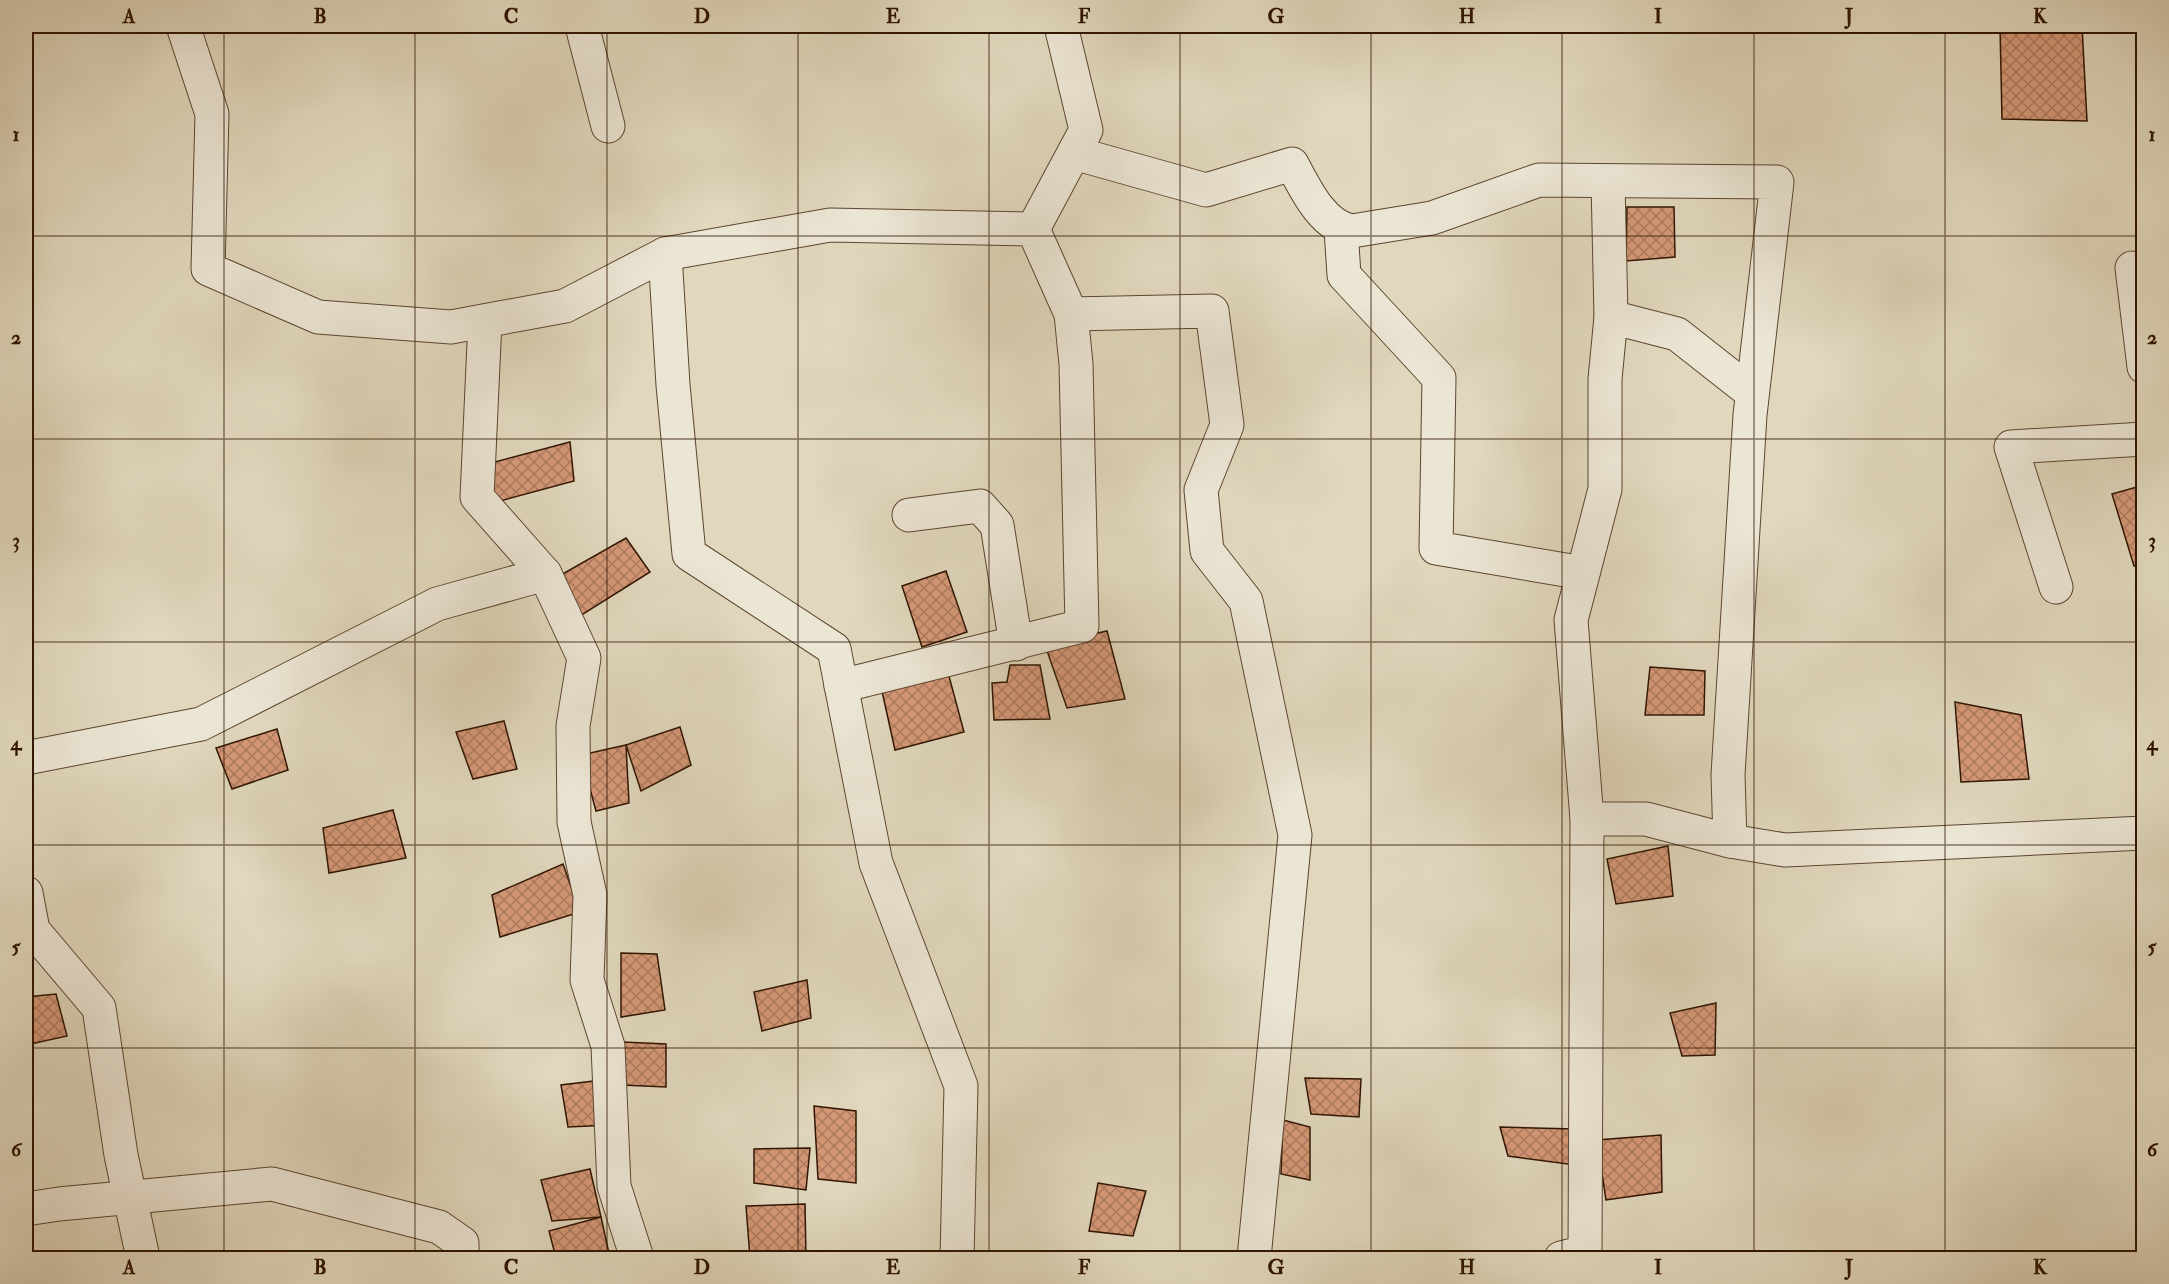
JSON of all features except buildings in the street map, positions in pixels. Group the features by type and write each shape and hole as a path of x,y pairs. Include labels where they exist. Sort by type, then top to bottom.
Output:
{"street":[{"path":"183,26 212,114 208,269 318,317 451,327 485,321 565,306 666,254 830,225 1033,229"},
{"path":"582,26 608,126"},
{"path":"1033,229 1086,130 1060,26"},
{"path":"1074,153 1206,190 1292,164 1313,203 1341,229 1352,231 1432,218 1539,180 1777,182 1752,393 1728,775 1730,841"},
{"path":"1561,1258 1585,1252 1587,819 1571,620 1605,489 1605,379 1611,316 1608,181"},
{"path":"841,686 1082,627 1076,364 1071,314 1033,229"},
{"path":"1341,229 1344,275 1438,378 1436,548 1583,573"},
{"path":"666,254 674,385 689,554 834,649 876,863 961,1086 957,1258"},
{"path":"2132,268 2144,367"},
{"path":"1071,314 1212,311 1227,425 1201,490 1207,551 1246,601 1295,835 1254,1258"},
{"path":"1611,316 1677,334 1752,393"},
{"path":"485,321 477,497 545,574 584,658 573,726 574,822 590,895 587,980 608,1046 614,1186 637,1258"},
{"path":"2056,587 2011,447 2144,439"},
{"path":"909,515 980,506 997,525 1016,644"},
{"path":"26,758 201,724 437,604 545,574"},
{"path":"1587,819 1646,819 1730,841 1785,850 2144,833"},
{"path":"26,893 29,931 99,1008 121,1155 143,1258"},
{"path":"26,1209 272,1184 439,1227 462,1243 462,1258"}]}
